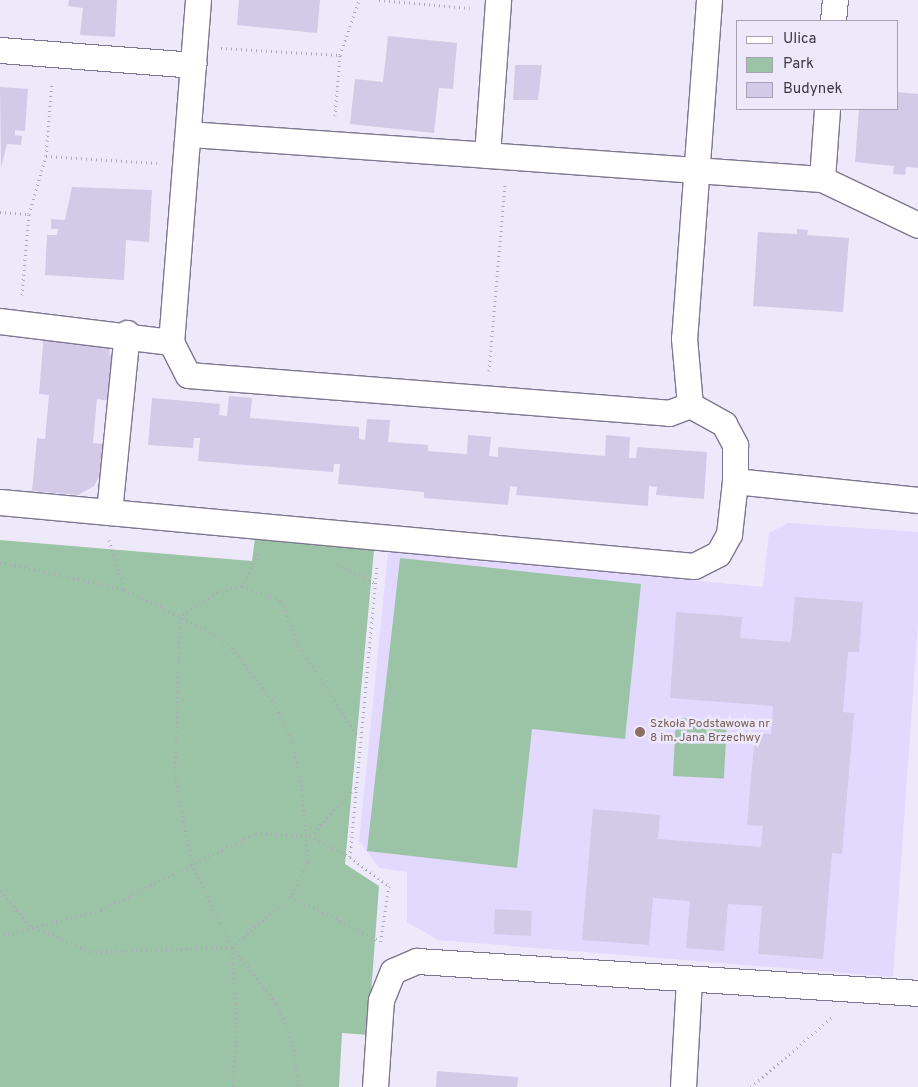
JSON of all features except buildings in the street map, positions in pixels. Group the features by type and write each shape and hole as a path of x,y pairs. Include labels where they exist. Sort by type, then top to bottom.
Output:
{"street":[{"path":"198,0 189,134 171,342 188,375 669,413 690,405"},
{"path":"690,405 684,338 709,0"},
{"path":"833,20 835,0"},
{"path":"497,156 498,6"},
{"path":"0,50 54,54 194,56"},
{"path":"822,179 827,110"},
{"path":"189,134 697,172 822,179 918,225"},
{"path":"10,322 127,333 171,342"},
{"path":"110,512 127,333"},
{"path":"0,502 694,566 718,554 729,534 735,481 735,445 724,424 690,405"},
{"path":"735,481 918,500"},
{"path":"375,1087 382,1000 394,971 417,961 689,980 918,993"},
{"path":"683,1087 689,980"}],"path":[{"path":"333,145 340,55 359,0"},
{"path":"379,0 498,6"},
{"path":"10,322 29,214 46,156 54,54"},
{"path":"194,56 340,55"},
{"path":"46,156 186,164"},
{"path":"486,398 497,156"},
{"path":"0,212 29,214"},
{"path":"110,512 109,550 124,589"},
{"path":"350,857 359,738 379,536"},
{"path":"242,586 263,544"},
{"path":"0,562 124,589 211,632 232,648 274,703 292,742 310,836 308,862 291,896 232,947 92,952 30,925 0,891"},
{"path":"180,617 217,592 242,586 282,601 296,641 359,738"},
{"path":"180,617 175,776 192,864 232,947 277,1004 293,1045 299,1087"},
{"path":"310,836 355,788"},
{"path":"3,935 30,925 101,910 153,888 192,864 256,833 310,836 350,857 389,886 380,951"},
{"path":"291,896 380,942"},
{"path":"232,947 237,1026 233,1087"},
{"path":"750,1087 862,991"}],"shaded area":[{"name":"Szkoła Podstawowa nr 8 im. Jana Brzechwy","path":"788,523 918,532 918,622 893,977 438,940 407,922 407,872 379,868 359,841 388,552 763,587 769,533"}],"green space":[{"path":"255,538 374,550 345,864 379,886 368,1035 342,1033 339,1087 0,1087 0,540 252,561"},
{"path":"400,558 641,584 625,739 532,729 517,868 367,851"},
{"path":"676,718 727,721 724,779 673,776"}],"place":[{"name":"Szkoła Podstawowa nr 8 im. Jana Brzechwy","path":"640,732"}]}
